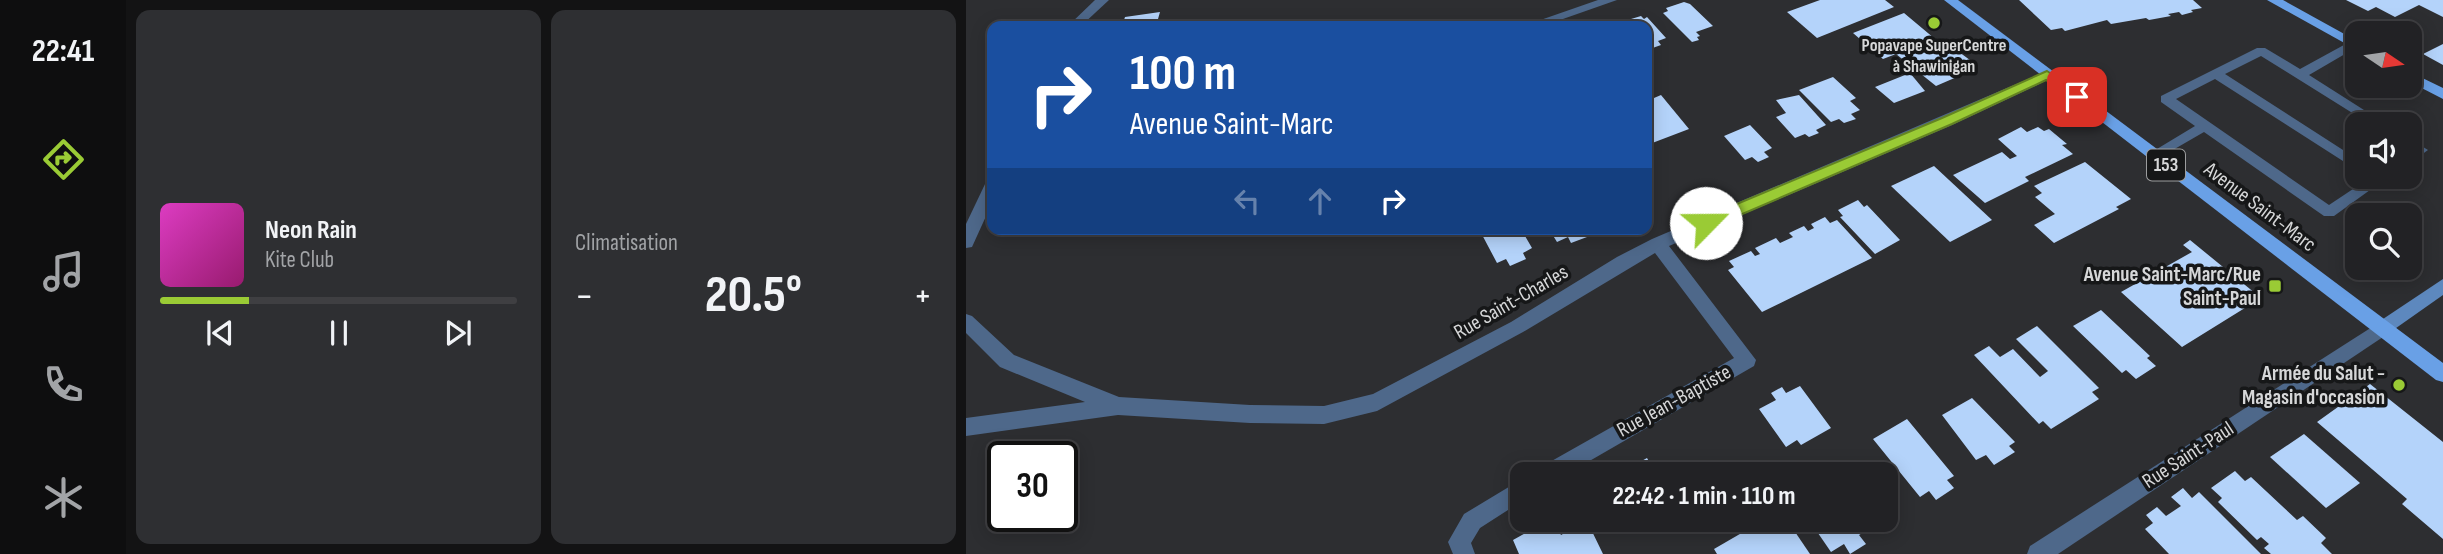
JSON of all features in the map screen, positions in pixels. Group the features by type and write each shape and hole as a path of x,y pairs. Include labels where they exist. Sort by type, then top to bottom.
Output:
{"main road":[{"name":"Avenue Saint-Marc","path":"1950,0 2443,374"},
{"path":"2273,0 2345,40"},
{"path":"2422,83 2443,94"}],"street":[{"path":"1080,21 1103,0"},
{"path":"1546,21 1612,0"},
{"name":"Rue Saint-Charles","path":"966,427 1118,406 1324,415 1377,402 1517,327 1623,262 1658,244 1947,121 2047,75"},
{"path":"966,242 987,197"},
{"name":"Rue Jean-Baptiste","path":"1569,462 1747,360 1658,244"},
{"name":"Rue Saint-Paul","path":"2038,554 2443,286"},
{"path":"966,321 1007,360 1118,406"},
{"path":"1462,548 1472,521 1510,497"}],"lane":[{"path":"2299,75 2345,50"},
{"path":"2359,112 2261,51 2166,99 2329,212 2361,189"},
{"path":"2216,74 2345,157"},
{"path":"2154,155 2205,126"}],"building":[{"path":"1820,0 1885,0 1894,7 1817,38 1787,12"},
{"path":"2019,0 2193,0 2202,8 2182,15 2179,12 2149,20 2146,18 2111,24 2107,20 2065,31 2062,28 2051,30"},
{"path":"2346,0 2443,0 2443,17 2419,5 2395,17 2376,7 2368,11"},
{"path":"1684,2 1690,4 1713,26 1696,32 1700,36 1697,37 1699,40 1692,42 1663,13 1668,11 1666,8"},
{"path":"1160,12 1157,21 1124,21 1125,17"},
{"path":"1904,13 1953,54 1959,52 1974,63 1968,66 1973,70 1936,86 1896,54 1883,59 1853,33"},
{"path":"1641,16 1651,21 1624,21"},
{"path":"1652,23 1666,38 1658,41 1661,45 1652,48"},
{"path":"2443,44 2443,65 2423,54"},
{"path":"1910,73 1925,91 1894,103 1875,87"},
{"path":"1833,77 1856,98 1850,101 1860,110 1851,114 1856,119 1844,123 1839,119 1831,122 1799,90"},
{"path":"1661,95 1689,129 1652,143 1652,99"},
{"path":"1799,95 1826,125 1816,130 1819,133 1795,138 1776,117 1786,113 1776,100"},
{"path":"1750,125 1772,148 1764,152 1769,157 1758,162 1752,157 1745,160 1724,136"},
{"path":"2021,127 2027,132 2038,127 2044,131 2049,129 2067,144 2062,145 2073,154 2025,177 2029,181 1985,203 1953,175 2002,152 2010,159 2017,156 1998,139"},
{"path":"2085,162 2131,199 2116,207 2119,209 2054,243 2034,225 2055,214 2035,197 2042,193 2034,186"},
{"path":"1934,166 1992,220 1950,242 1891,186"},
{"path":"1858,200 1864,207 1867,205 1900,240 1875,254 1840,217 1843,216 1838,210"},
{"path":"1825,217 1830,223 1837,220 1872,258 1762,312 1728,270 1734,267 1729,261 1751,251 1755,256 1760,254 1755,248 1776,238 1780,243 1793,237 1789,233 1804,226 1808,231 1814,228 1811,224"},
{"path":"1482,235 1524,235 1532,248 1523,253 1526,259 1510,266 1506,259 1497,263"},
{"path":"1553,235 1587,237 1571,243 1568,237 1557,242"},
{"path":"2190,240 2261,298 2182,347 2121,292 2192,252 2183,245"},
{"path":"2101,310 2150,356 2147,358 2156,366 2136,379 2126,370 2122,373 2073,326"},
{"path":"2037,326 2099,388 2092,392 2099,399 2051,429 2043,421 2039,424 1974,355 1989,346 2000,357 2013,349 2040,377 2048,371 2016,339"},
{"path":"2370,384 2443,442 2443,539 2402,504 2407,499 2317,422"},
{"path":"1800,386 1831,428 1801,445 1797,440 1786,447 1759,409 1776,400 1771,393 1782,387 1786,393"},
{"path":"1972,398 2015,442 2009,446 2015,452 1994,465 1986,455 1976,460 1942,415"},
{"path":"1907,419 1954,476 1947,480 1954,488 1936,500 1929,491 1920,497 1898,470 1898,462 1892,462 1873,439"},
{"path":"2304,434 2360,483 2326,508 2270,457"},
{"path":"2235,471 2245,481 2251,477 2297,520 2303,516 2326,538 2321,543 2332,554 2271,554 2264,548 2269,544 2261,537 2257,540 2218,502 2222,498 2211,488"},
{"path":"2183,488 2192,498 2199,492 2261,554 2169,554 2145,529 2153,523 2146,515 2157,507 2166,516 2181,506 2171,497"},
{"path":"1527,532 1559,532 1561,535 1567,532 1592,532 1603,554 1519,554 1513,540"},
{"path":"1743,532 1795,532 1810,554 1717,554 1714,549"},
{"path":"1817,532 1864,532 1859,535 1866,544 1850,554 1844,544 1831,552"}],"place":[{"name":"Popavape SuperCentre à Shawinigan","path":"1934,23"},
{"name":"Avenue Saint-Marc/Rue Saint-Paul","path":"2275,286"},
{"name":"Armée du Salut - Magasin d'occasion","path":"2399,385"}],"route":[{"path":"1706,223 1947,121 2047,75 2077,97"}]}
